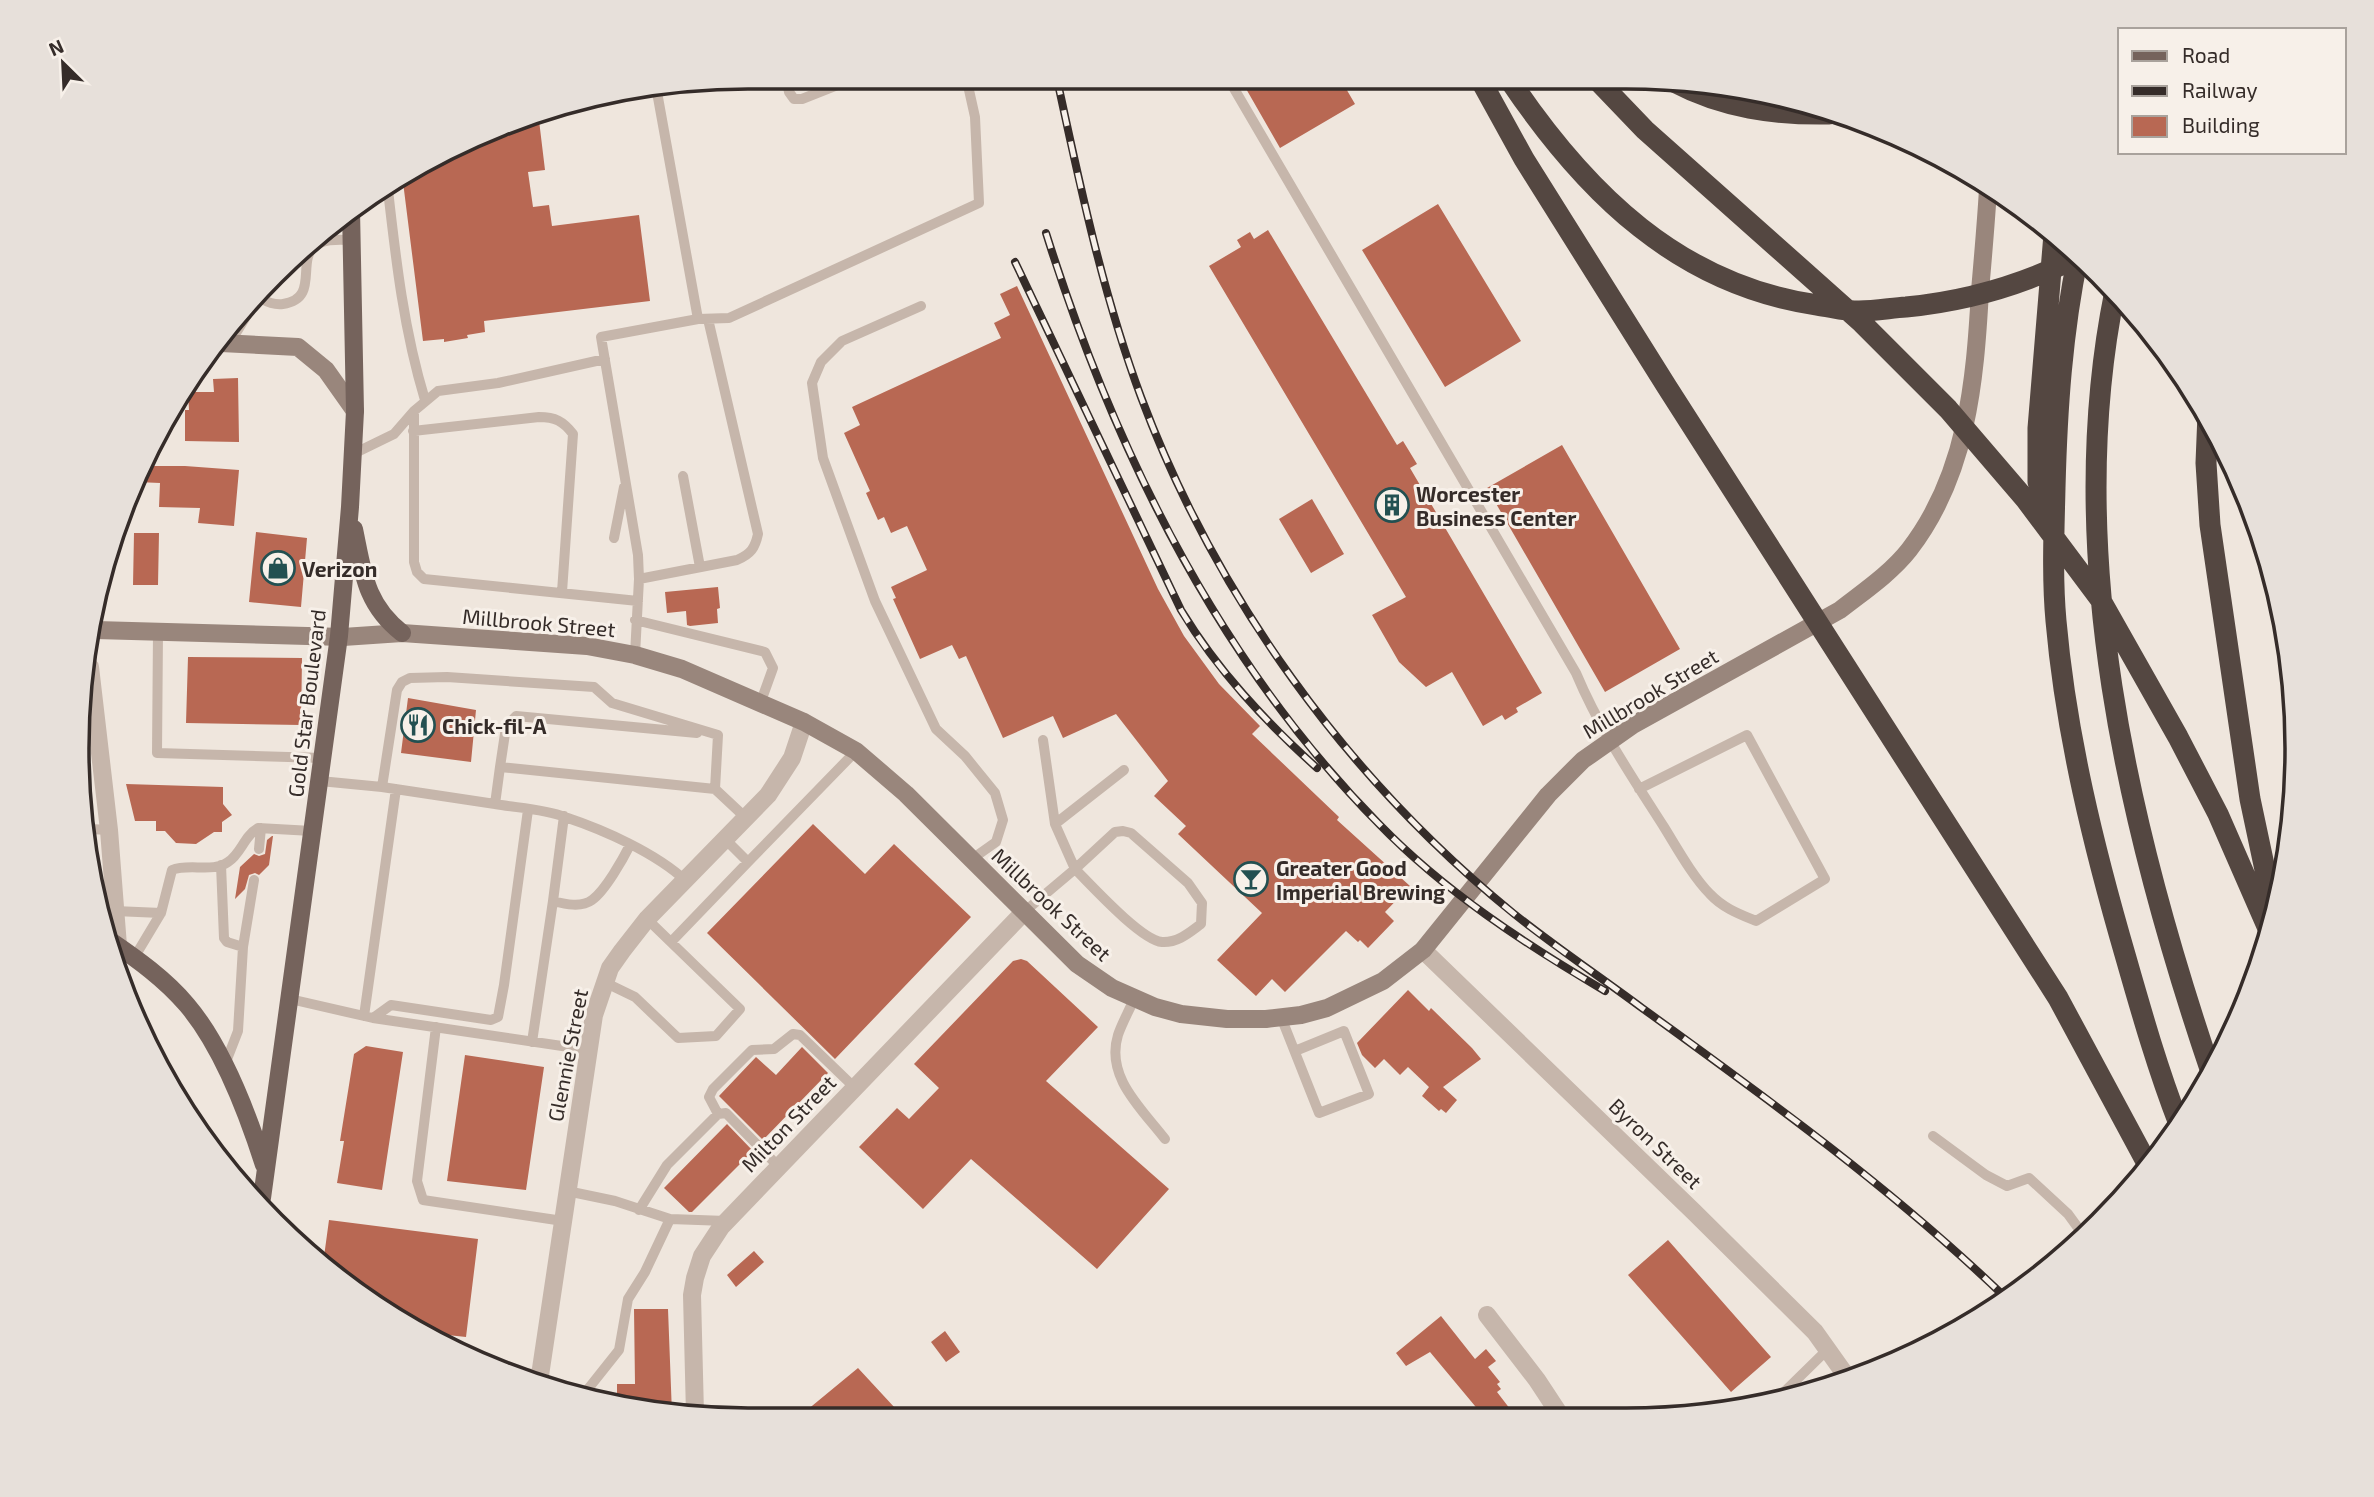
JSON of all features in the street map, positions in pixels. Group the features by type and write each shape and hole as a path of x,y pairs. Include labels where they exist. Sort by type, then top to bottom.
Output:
{"highway":[{"path":"1485,89 1524,159 1653,364 2058,998 2143,1157"},
{"path":"1516,89 1552,139 1595,187 1640,228 1688,262 1730,283 1801,303 1858,311 1932,304 2018,284 2068,261"},
{"path":"1606,89 1645,130 1862,323 1948,409 2026,500 2100,599 2218,814 2263,914"},
{"path":"1698,94 1754,110 1801,113"},
{"path":"2053,247 2038,428 2038,482 2054,528"},
{"path":"2076,267 2068,305 2062,366 2054,528 2056,620 2066,696 2083,788 2109,902 2175,1113"},
{"path":"2113,305 2102,381 2097,477 2100,568 2108,654 2128,774 2148,862 2176,966 2207,1059"},
{"path":"2207,439 2210,525 2250,799 2269,889"}],"main road":[{"name":"Millbrook Street","path":"100,631 339,636 402,633 587,646 635,655 682,669 804,722 856,751 898,786 1077,964 1112,988 1134,999 1181,1014 1206,1018 1282,1017 1326,1008 1383,981 1423,950 1548,795 1583,760 1609,741 1693,691 1840,610 1908,550 1940,502 1958,453 1970,402 1977,348 1987,197"},
{"name":"Gold Star Boulevard","path":"263,1194 339,636 355,411 352,222"},
{"path":"228,343 298,347 326,370 355,411"},
{"path":"350,507 370,597 384,617 402,633"},
{"path":"121,948 160,978 186,1004 208,1035 248,1117 266,1172"}],"street":[{"path":"92,693 109,830 114,926"},
{"name":"Glennie Street","path":"540,1374 594,1015 604,982 622,951 647,919 768,795 784,774 796,749 804,722"},
{"name":"Milton Street","path":"695,1405 692,1320 695,1278 702,1256 726,1222 778,1166 1024,912"},
{"name":"Byron Street","path":"1423,950 1815,1332 1843,1371"},
{"path":"1487,1315 1555,1408"}],"lane":[{"path":"788,89 794,99 802,99 827,89"},
{"path":"1234,89 1576,673 1593,714 1639,789 1704,888 1729,910 1756,921 1825,879 1747,735 1639,789"},
{"path":"635,655 638,555 601,337 703,319 729,318 979,203 975,117 969,90"},
{"path":"639,579 748,556 755,547 758,534 703,319 658,96"},
{"path":"389,196 398,287 425,400"},
{"path":"328,241 353,240"},
{"path":"265,300 275,304 291,303 303,290 310,257"},
{"path":"921,306 842,341 821,362 812,383 823,458 875,601 936,729 965,756 995,793 1003,820 996,842 972,859"},
{"path":"353,454 394,434 425,400 438,391 498,383 605,359"},
{"path":"414,411 414,562 417,572 424,579 638,601"},
{"path":"413,431 539,417 555,417 568,427 573,434 562,593"},
{"path":"684,477 700,567"},
{"path":"614,538 625,479"},
{"path":"635,620 765,652 773,668 760,704"},
{"path":"158,632 157,753 323,758"},
{"path":"382,787 397,690 402,682 410,678 447,677 594,687 612,703 719,735"},
{"path":"495,804 506,727 516,716 719,735"},
{"path":"715,789 719,735"},
{"path":"1024,912 1075,869 1115,832 1131,833 1188,883 1202,903 1201,924 1181,938 1162,942 1144,935 1075,869 1055,824 1043,740"},
{"path":"671,942 856,751"},
{"path":"500,767 715,789 746,818"},
{"path":"1055,824 1124,770"},
{"path":"320,781 396,789 564,816 670,866 686,881"},
{"path":"369,1017 396,789"},
{"path":"369,1017 391,1005 491,1020 498,1017 528,810"},
{"path":"532,1042 564,816"},
{"path":"259,849 261,828"},
{"path":"134,958 161,913 172,870 221,865 232,859 252,832 261,828 312,831"},
{"path":"94,829 109,830"},
{"path":"725,839 748,862"},
{"path":"553,901 583,904 593,900 619,867 630,845"},
{"path":"221,865 224,938 227,942 243,947"},
{"path":"224,1067 238,1031 243,947 254,880"},
{"path":"115,911 161,913"},
{"path":"604,982 635,997 678,1038 716,1036 740,1009 647,919"},
{"path":"290,999 369,1017 589,1050"},
{"path":"1134,999 1118,1036 1115,1056 1120,1081 1166,1139"},
{"path":"1282,1017 1294,1051 1319,1113 1369,1094 1344,1031 1294,1051"},
{"path":"436,1027 418,1181 423,1200 563,1221"},
{"path":"718,1114 709,1097 713,1089 752,1050 774,1049 793,1034 800,1035 854,1087"},
{"path":"639,1210 667,1166 718,1114 726,1114 778,1166"},
{"path":"1933,1136 1986,1175 2007,1186 2029,1178 2068,1213 2078,1228"},
{"path":"567,1191 615,1201 670,1219 726,1222"},
{"path":"589,1388 619,1350 628,1299 645,1272 670,1219"},
{"path":"1790,1387 1828,1349"}],"building":[{"path":"1246,89 1346,89 1355,104 1280,148"},
{"path":"539,123 545,170 528,172 533,207 549,205 552,226 639,215 650,301 484,321 485,332 467,335 468,338 444,342 444,339 423,341 404,187 419,178 496,139"},
{"path":"1438,204 1521,341 1445,387 1362,250"},
{"name":"Worcester Business Center","path":"1268,230 1397,445 1403,441 1417,464 1410,468 1542,693 1516,708 1518,712 1505,720 1502,715 1483,726 1452,672 1426,687 1399,662 1372,615 1406,597 1209,266 1241,247 1237,240 1250,232 1254,239"},
{"path":"1017,286 1158,589 1184,636 1219,684 1260,726 1252,734 1339,817 1337,820 1410,886 1385,912 1394,921 1368,948 1346,931 1285,992 1272,979 1256,996 1217,960 1262,913 1178,834 1186,826 1154,796 1168,781 1116,714 1063,738 1053,716 1003,738 966,656 959,659 952,645 920,659 893,599 896,598 891,587 927,570 907,526 891,533 884,517 878,520 866,493 870,491 844,433 860,425 852,407 1001,338 994,323 1010,315 1000,294"},
{"path":"238,378 239,442 185,441 185,410 189,410 189,401 194,392 214,392 213,379"},
{"path":"1562,445 1680,649 1605,692 1487,488"},
{"path":"153,466 239,470 234,526 198,523 200,508 159,507 160,483 145,482"},
{"path":"1312,499 1344,554 1311,573 1279,519"},
{"path":"256,532 307,538 301,607 249,602"},
{"path":"134,533 159,533 158,585 133,585"},
{"path":"718,587 718,623 690,626 687,625 686,611 667,613 665,592"},
{"path":"188,657 302,658 301,725 186,723"},
{"path":"408,698 476,710 471,762 401,753"},
{"path":"126,784 223,787 223,804 232,815 222,822 222,832 214,832 196,844 176,843 165,831 156,831 156,821 135,821"},
{"path":"813,824 865,874 894,844 971,917 835,1059 707,933"},
{"path":"272,836 269,865 259,875 249,875 245,889 235,899 240,867 254,854 265,854 267,840"},
{"path":"1013,961 1027,961 1098,1027 1046,1081 1169,1189 1097,1269 971,1159 923,1209 859,1147 897,1108 909,1119 939,1088 914,1064"},
{"path":"1408,990 1429,1011 1431,1008 1481,1059 1443,1087 1457,1100 1446,1113 1441,1109 1439,1111 1422,1096 1429,1087 1408,1067 1400,1075 1384,1059 1375,1068 1362,1055 1357,1043"},
{"path":"366,1046 403,1052 382,1190 337,1183 344,1141 340,1141 354,1054"},
{"path":"802,1047 828,1073 763,1140 719,1096 756,1057 776,1075"},
{"path":"465,1055 544,1067 526,1190 447,1181"},
{"path":"727,1124 753,1151 689,1212 664,1188"},
{"path":"329,1220 478,1239 466,1337 448,1335 419,1319 382,1297 325,1253"},
{"path":"1668,1240 1771,1357 1731,1392 1628,1275"},
{"path":"754,1251 764,1262 736,1287 727,1275"},
{"path":"634,1309 668,1309 672,1403 617,1394 617,1384 635,1384"},
{"path":"1441,1316 1475,1359 1486,1349 1496,1361 1488,1367 1500,1382 1497,1384 1501,1389 1497,1392 1509,1408 1477,1408 1430,1352 1406,1366 1396,1353"},
{"path":"945,1331 960,1352 946,1362 931,1342"},
{"path":"858,1368 895,1408 809,1408"}],"railway":[{"path":"1059,89 1115,319 1141,397 1172,471 1207,543 1248,613 1293,679 1342,743 1395,804 1452,860 1513,913 1829,1147 1920,1220 1999,1292"},
{"path":"1046,233 1104,394 1139,472 1178,549 1221,623 1269,694 1322,761 1379,824 1430,872 1486,915 1605,991"},
{"path":"1015,262 1181,610 1243,694 1317,768"}],"place":[{"name":"Worcester Business Center","path":"1392,505"},
{"name":"Verizon","path":"278,568"},
{"name":"Chick-fil-A","path":"418,725"},
{"name":"Greater Good Imperial Brewing","path":"1251,879"}]}
